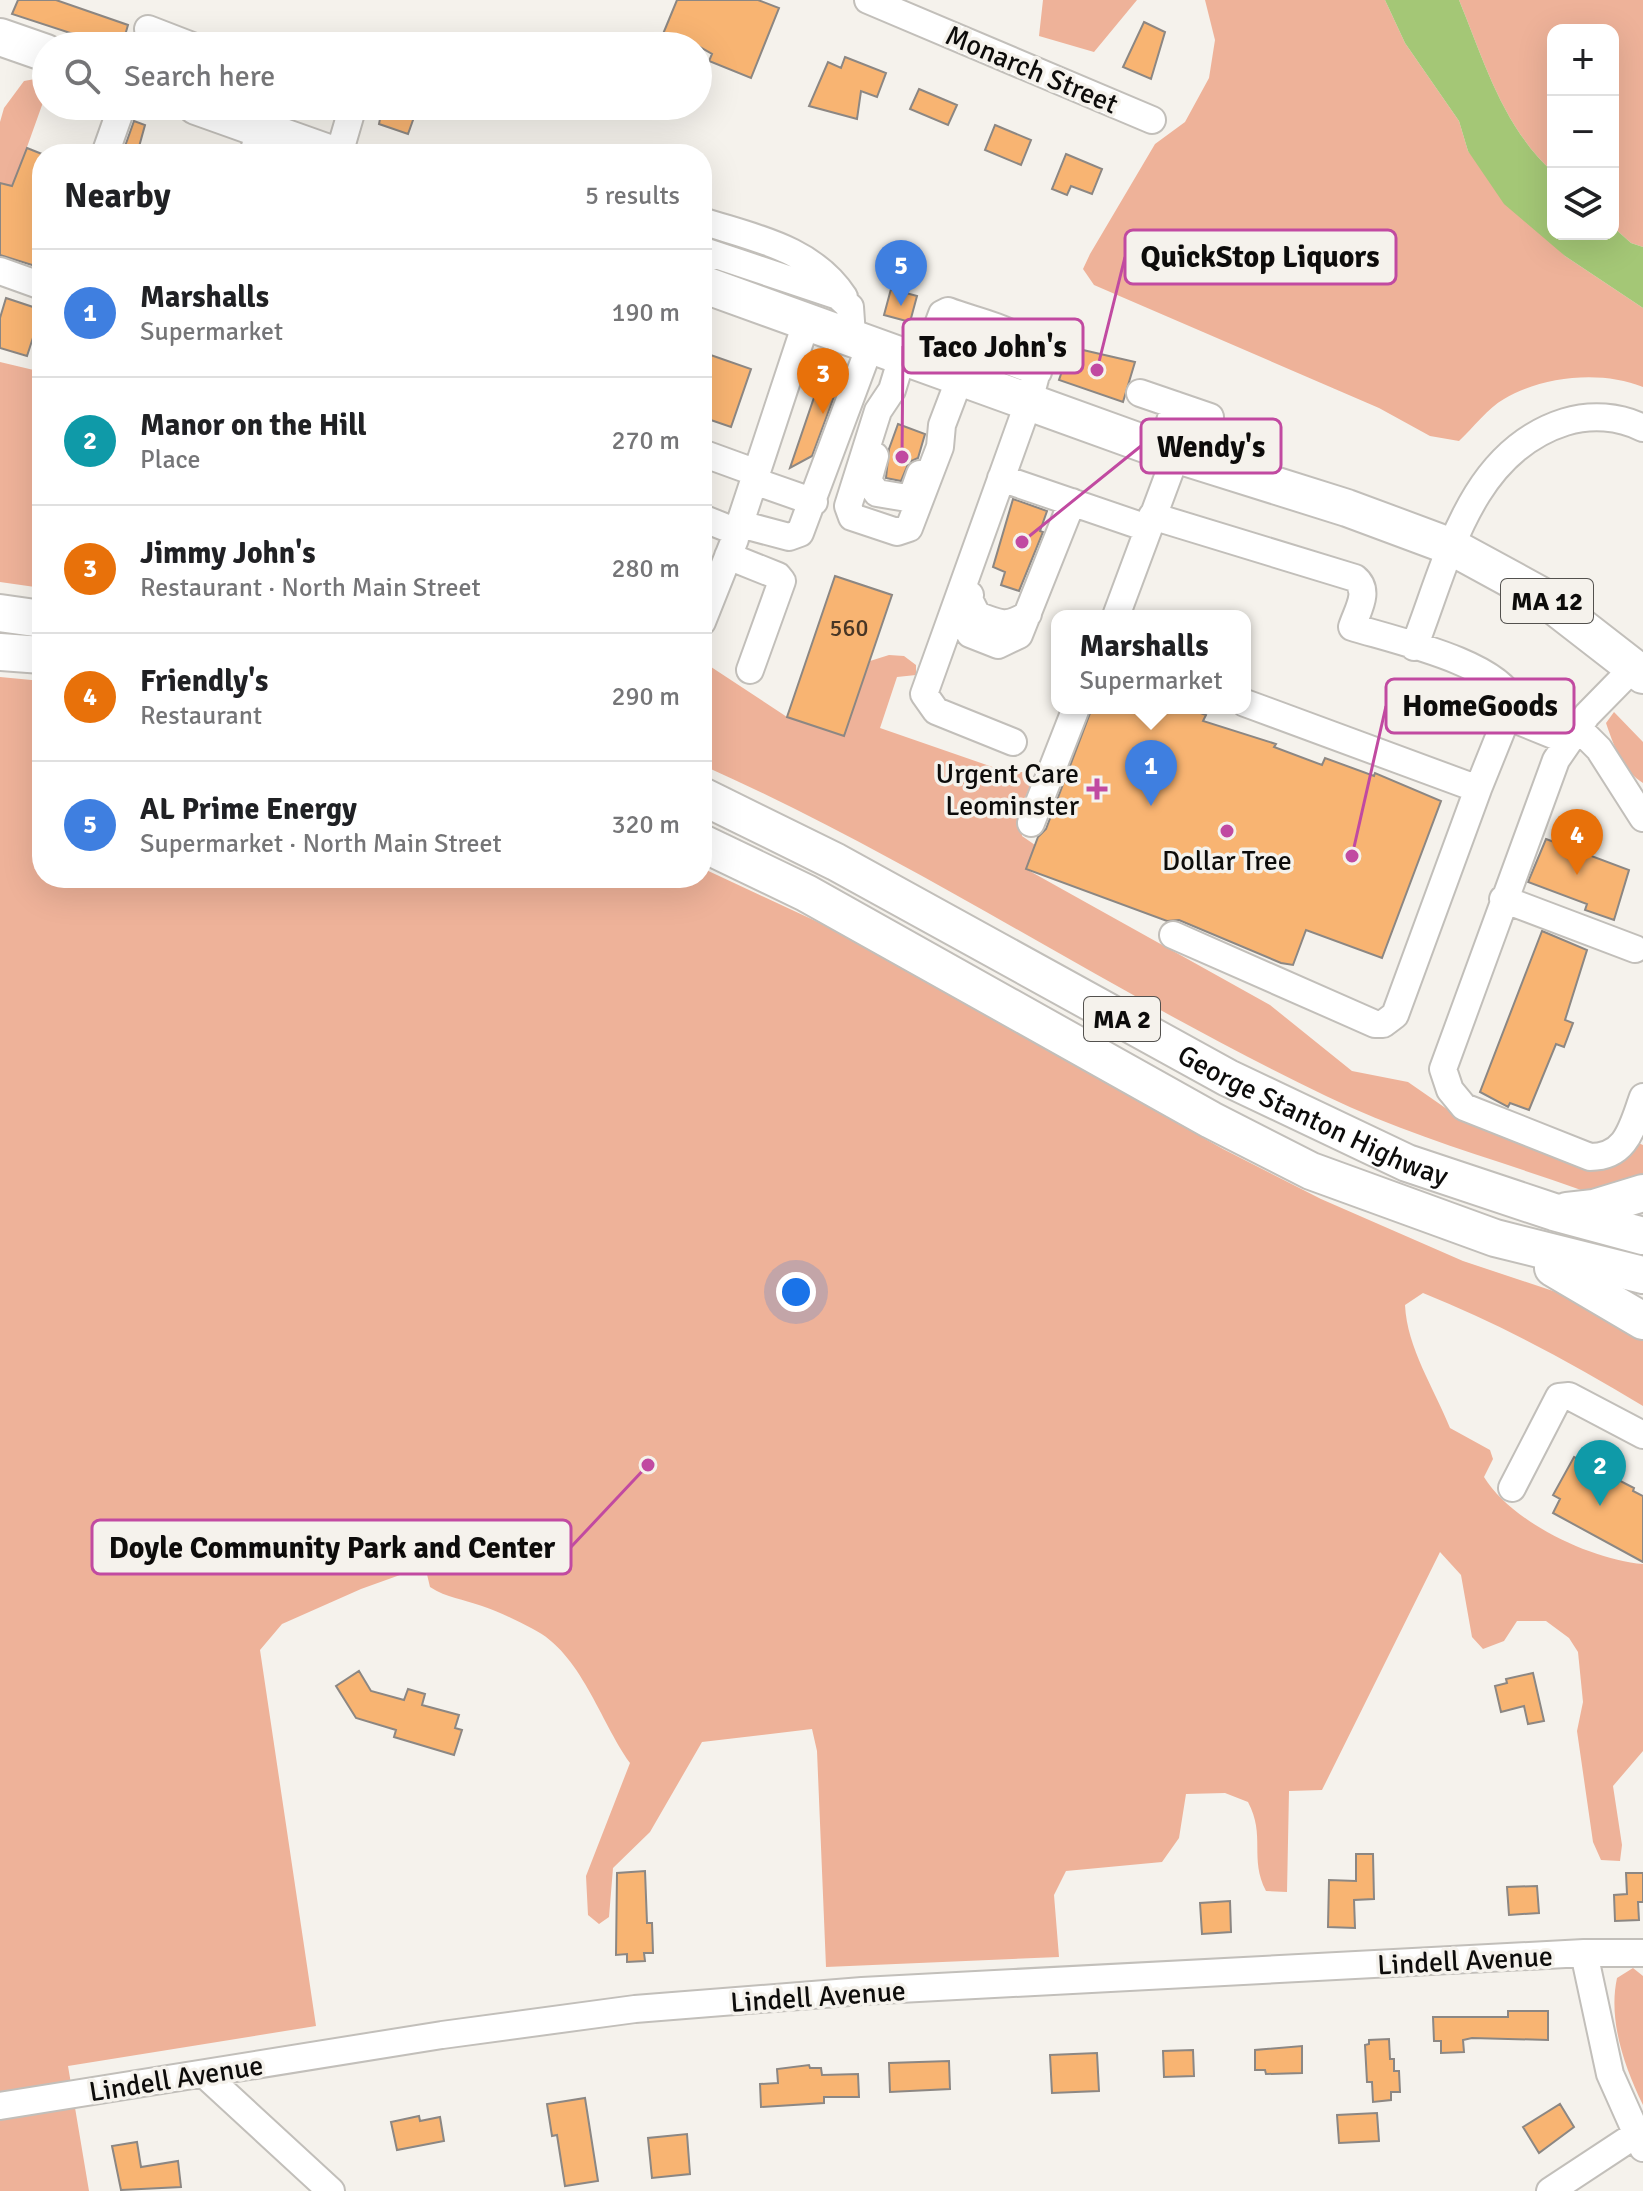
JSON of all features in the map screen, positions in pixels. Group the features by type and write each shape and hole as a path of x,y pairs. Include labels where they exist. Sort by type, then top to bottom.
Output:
{"highway":[{"path":"0,37 32,48"},
{"path":"246,127 300,144"},
{"name":"MA 12","path":"712,268 807,320 906,344 961,375 1033,386 1169,452 1347,508 1452,547 1540,595 1640,675"},
{"path":"0,613 32,618"},
{"path":"0,652 32,654"},
{"name":"George Stanton Highway","path":"712,801 863,876 1228,1078 1407,1163 1554,1212 1643,1236"},
{"name":"George Stanton Highway","path":"712,848 806,893 1211,1120 1311,1171 1495,1238 1643,1275"},
{"path":"1554,1212 1594,1208 1643,1193"},
{"path":"1495,1238 1587,1285 1643,1321"}],"street":[{"name":"Monarch Street","path":"868,0 1152,120"},
{"path":"148,29 156,32"},
{"path":"109,144 117,120"},
{"path":"342,144 349,120"},
{"path":"712,224 783,247 818,267 850,307 906,344"},
{"path":"712,265 846,300"},
{"path":"0,271 32,282"},
{"path":"735,537 789,537 800,533 814,502 906,344 942,314 948,311 1029,344 1038,355 1033,386 925,686 926,701 936,711 1013,742"},
{"path":"712,596 756,477 807,320"},
{"path":"906,344 889,396 878,411 848,506 852,517 897,532 905,531 940,447 942,425 961,375"},
{"path":"1006,360 1033,386"},
{"path":"1140,393 1210,417"},
{"path":"1118,610 1150,522 1169,452 1175,405"},
{"path":"1414,647 1452,547 1491,471 1505,456 1529,438 1560,423 1598,417 1627,420 1643,428"},
{"path":"712,457 814,502"},
{"path":"1001,478 1072,502 1355,578 1360,582 1363,595 1352,627 1491,677 1512,698 1509,717 1478,789 1395,1015 1383,1024 1375,1024 1173,935"},
{"path":"980,533 981,558 964,613 966,630 998,645 1019,635 1072,502"},
{"path":"942,637 1008,661 1026,649 1063,550 1072,502"},
{"path":"712,524 735,537 782,581 750,670"},
{"path":"1640,675 1572,734 1543,790 1445,1055 1444,1077 1455,1099 1471,1111 1590,1157 1602,1157 1619,1149 1630,1133 1643,1097"},
{"path":"1251,705 1478,789"},
{"path":"1031,823 1074,714"},
{"path":"1509,717 1572,734 1599,749 1642,815"},
{"path":"1503,899 1635,949"},
{"path":"1512,1488 1559,1397 1569,1396 1643,1435"},
{"path":"1550,2191 1639,2142 1610,2074 1584,1953"},
{"name":"Lindell Avenue","path":"0,2106 442,2035 635,2009 862,1991 1584,1953 1643,1953"},
{"path":"204,2074 331,2191"}],"shaded area":[{"path":"1043,0 1137,0 1094,52 1039,36"},
{"path":"1205,0 1385,0 1405,43 1459,121 1468,151 1547,240 1565,256 1643,308 1643,387 1609,378 1591,377 1536,385 1498,403 1459,441 1430,436 1379,408 1094,285 1083,269 1090,254 1155,144 1185,122 1209,78 1215,40"},
{"path":"1385,0 1459,0 1508,114 1547,166 1547,240 1619,240 1619,232 1631,243 1643,247 1643,308 1565,256 1504,204 1468,151 1459,121 1405,43"},
{"path":"1459,0 1643,0 1643,247 1631,243 1619,232 1619,24 1547,24 1547,166 1521,135 1487,69"},
{"path":"32,80 32,120 37,120 17,175 0,206 0,122 4,108 24,81"},
{"path":"0,362 32,370 32,587 0,582"},
{"path":"889,655 904,656 916,665 916,675 897,677 880,728 1007,772 1023,772 1032,781 1021,808 1022,836 1035,845 1026,869 1270,1005 1352,1071 1408,1082 1457,1116 1568,1158 1636,1142 1643,1145 1643,1177 1602,1190 1581,1190 1357,1110 1169,1015 861,843 712,770 712,668 787,717 844,736 870,661"},
{"path":"0,677 32,680 32,888 712,888 712,873 835,930 1223,1149 1321,1199 1463,1261 1586,1302 1643,1332 1643,1406 1535,1345 1452,1305 1423,1293 1405,1305 1416,1352 1450,1428 1490,1450 1493,1459 1484,1477 1496,1493 1513,1509 1554,1536 1600,1555 1643,1564 1643,1751 1613,1786 1622,1845 1620,1861 1601,1860 1593,1842 1577,1731 1583,1702 1578,1652 1569,1638 1546,1621 1517,1621 1504,1641 1483,1649 1472,1637 1461,1575 1440,1552 1322,1790 1289,1791 1287,1892 1266,1891 1259,1868 1256,1826 1248,1802 1225,1793 1186,1794 1179,1838 1162,1862 1066,1871 1054,1895 1059,1957 826,1967 817,1751 812,1729 702,1742 650,1832 613,1868 609,1917 599,1924 588,1915 586,1876 630,1763 577,1671 550,1640 501,1614 436,1591 430,1587 425,1566 361,1589 282,1624 260,1650 316,2026 68,2066 89,2191 0,2191"},
{"path":"1614,712 1643,742 1643,783 1629,771 1615,748 1606,723"},
{"path":"1633,1968 1643,1976 1643,2105 1624,2059 1616,2026 1617,1978"}],"building":[{"path":"18,0 56,0 128,25 126,32 67,32 12,14"},
{"path":"677,0 758,0 779,8 751,78 712,62 712,32 664,32"},
{"path":"1144,22 1165,32 1151,79 1123,67"},
{"path":"845,57 886,73 877,97 861,91 857,119 809,106 828,62 841,68"},
{"path":"919,89 957,105 948,125 910,109"},
{"path":"380,120 413,120 408,134 379,124"},
{"path":"134,121 145,125 140,144 126,144"},
{"path":"995,125 1031,140 1021,165 985,150"},
{"path":"27,148 32,150 32,265 0,255 0,183 12,186"},
{"path":"1066,154 1102,169 1092,194 1071,186 1067,195 1052,189"},
{"path":"891,289 917,296 910,322 884,315"},
{"path":"6,298 32,307 32,341 27,356 0,348 0,318"},
{"path":"954,330 1000,346 990,359 949,344"},
{"path":"1083,350 1135,362 1123,402 1059,380 1068,354 1080,358"},
{"path":"712,355 751,369 731,427 712,420"},
{"path":"821,377 839,383 812,456 790,468"},
{"path":"898,424 925,434 918,458 909,462 901,481 886,478 889,449"},
{"path":"1013,499 1047,511 1040,531 1043,532 1019,591 1001,585 1005,572 993,567"},
{"path":"835,576 892,595 844,736 787,717"},
{"path":"1090,714 1203,714 1206,715 1203,721 1276,744 1274,747 1322,765 1325,758 1374,776 1375,773 1441,801 1382,958 1306,930 1293,965 1281,963 1179,920 1167,921 1026,869 1038,837 1046,829"},
{"path":"1546,839 1629,870 1614,920 1585,910 1587,904 1528,882"},
{"path":"1542,931 1587,950 1565,1020 1573,1023 1564,1047 1556,1044 1529,1110 1510,1103 1508,1107 1480,1092"},
{"path":"1574,1457 1634,1488 1633,1491 1643,1496 1643,1562 1553,1513 1560,1499 1553,1495"},
{"path":"359,1671 371,1691 404,1700 408,1689 425,1694 422,1705 459,1715 455,1728 462,1730 454,1755 394,1737 396,1730 356,1718 336,1686"},
{"path":"1533,1673 1544,1721 1528,1724 1524,1706 1501,1712 1495,1686 1507,1683 1506,1679"},
{"path":"1356,1854 1373,1854 1374,1899 1354,1900 1355,1928 1328,1927 1329,1880 1356,1881"},
{"path":"645,1871 647,1923 652,1923 653,1953 644,1953 645,1961 627,1962 627,1954 616,1955 617,1873"},
{"path":"1626,1873 1643,1873 1643,1902 1638,1902 1639,1920 1615,1921 1614,1895 1627,1894"},
{"path":"1537,1886 1539,1913 1509,1915 1507,1887"},
{"path":"1230,1901 1231,1932 1202,1934 1200,1903"},
{"path":"1508,2011 1548,2011 1548,2040 1472,2038 1463,2040 1464,2052 1441,2053 1441,2041 1434,2041 1433,2017 1508,2017"},
{"path":"1389,2039 1390,2059 1394,2059 1394,2071 1399,2071 1400,2092 1391,2092 1391,2100 1373,2102 1372,2082 1367,2082 1365,2045 1369,2044 1369,2040"},
{"path":"1302,2046 1302,2073 1266,2074 1265,2070 1255,2070 1255,2050"},
{"path":"1193,2050 1194,2076 1164,2077 1163,2051"},
{"path":"1097,2053 1099,2091 1052,2093 1050,2055"},
{"path":"949,2061 950,2089 890,2092 889,2063"},
{"path":"809,2065 810,2068 821,2068 822,2075 858,2074 859,2097 824,2097 824,2103 761,2107 760,2084 778,2083 777,2069"},
{"path":"585,2098 598,2181 565,2186 557,2135 552,2136 547,2104"},
{"path":"1560,2104 1574,2127 1539,2153 1523,2127"},
{"path":"1377,2113 1379,2141 1339,2143 1337,2115"},
{"path":"419,2116 420,2121 440,2117 444,2141 397,2150 391,2122"},
{"path":"687,2134 690,2174 652,2178 648,2138"},
{"path":"137,2142 141,2167 178,2161 181,2187 121,2190 112,2146"}],"tunnel":[{"path":"951,339 1006,360"}],"place":[{"name":"AL Prime Energy","path":"901,306"},
{"name":"QuickStop Liquors","path":"1097,370"},
{"name":"Jimmy John's","path":"823,414"},
{"name":"Taco John's","path":"902,457"},
{"name":"Wendy's","path":"1022,542"},
{"name":"Urgent Care Leominster","path":"1097,789"},
{"name":"Marshalls","path":"1151,806"},
{"name":"Dollar Tree","path":"1227,831"},
{"name":"HomeGoods","path":"1352,856"},
{"name":"Friendly's","path":"1577,875"},
{"name":"Doyle Community Park and Center","path":"648,1465"},
{"name":"Manor on the Hill","path":"1600,1506"}]}
